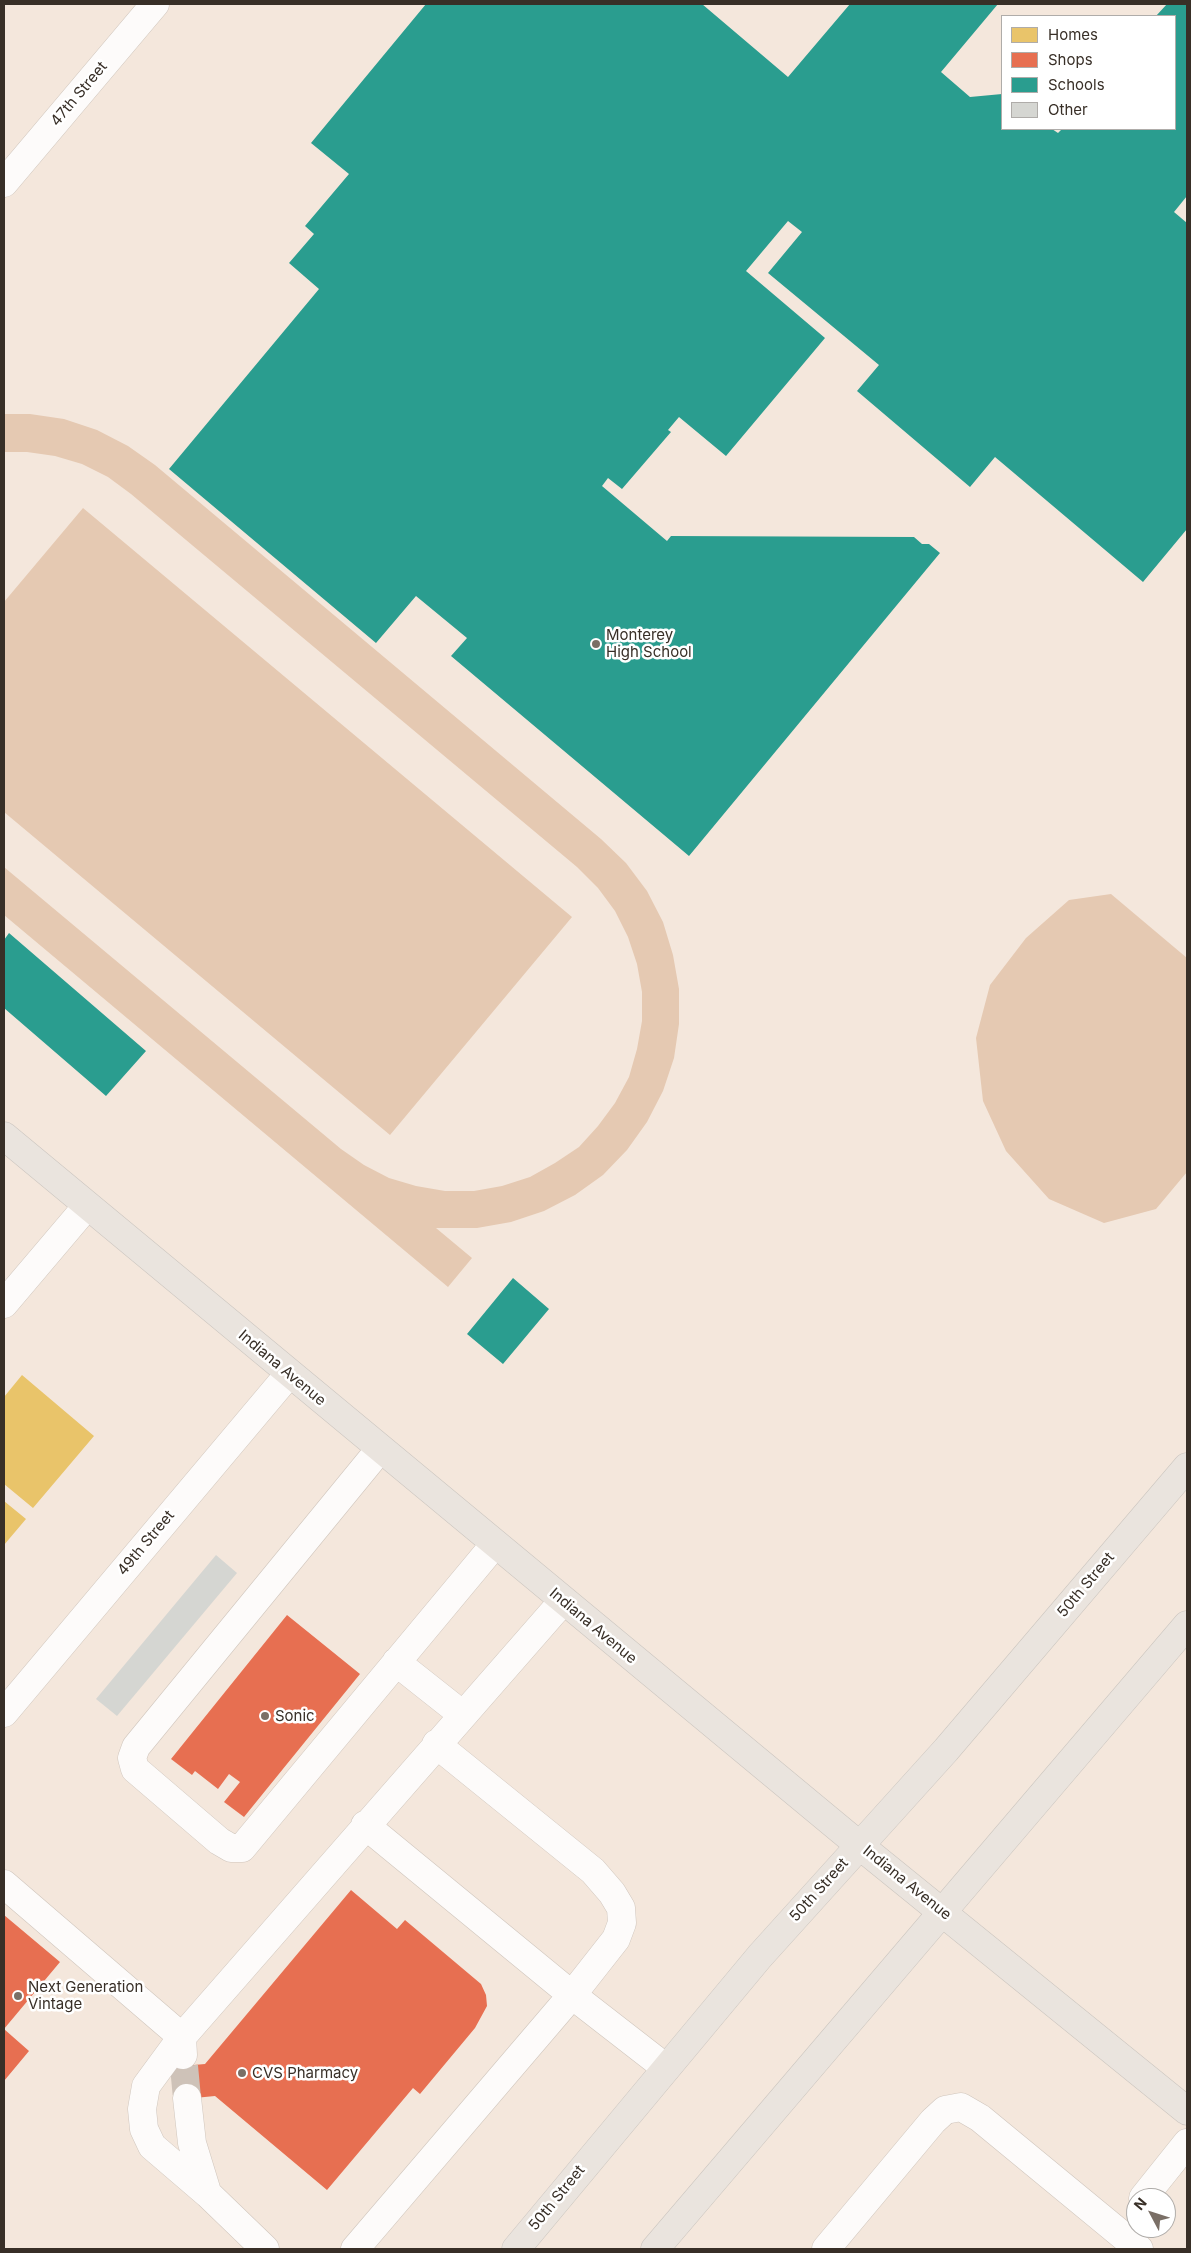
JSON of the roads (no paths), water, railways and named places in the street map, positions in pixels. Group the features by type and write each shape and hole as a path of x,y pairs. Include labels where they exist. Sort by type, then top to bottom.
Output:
{"main road":[{"name":"Indiana Avenue","path":"4,1136 380,1450 859,1845 1187,2111"},
{"name":"50th Street","path":"516,2249 760,1956 946,1750 1187,1467"},
{"path":"655,2249 1187,1625"}],"street":[{"name":"47th Street","path":"4,183 155,4"},
{"path":"4,1304 87,1206"},
{"name":"49th Street","path":"4,1713 289,1374"},
{"path":"380,1450 136,1746 132,1758 135,1769 218,1841 231,1848 242,1848 495,1544"},
{"path":"265,2249 208,2194 152,2146 144,2130 142,2109 146,2086 182,2037 365,1825 563,1601"},
{"path":"396,1662 463,1715"},
{"path":"355,2249 572,1995 616,1939 622,1923 621,1908 612,1893 593,1872 436,1744"},
{"path":"365,1825 572,1995 666,2068"},
{"path":"4,1884 182,2037 184,2066"},
{"path":"187,2098 192,2143 208,2194"},
{"path":"826,2249 933,2121 944,2110 961,2107 980,2118 1139,2249"},
{"path":"1151,2188 1187,2143"},
{"path":"1116,2230 1126,2218"}],"tunnel":[{"path":"184,2066 187,2098"}],"place":[{"name":"Monterey High School","path":"596,644"},
{"name":"Sonic","path":"265,1716"},
{"name":"Next Generation Vintage","path":"18,1996"},
{"name":"CVS Pharmacy","path":"242,2073"}]}
